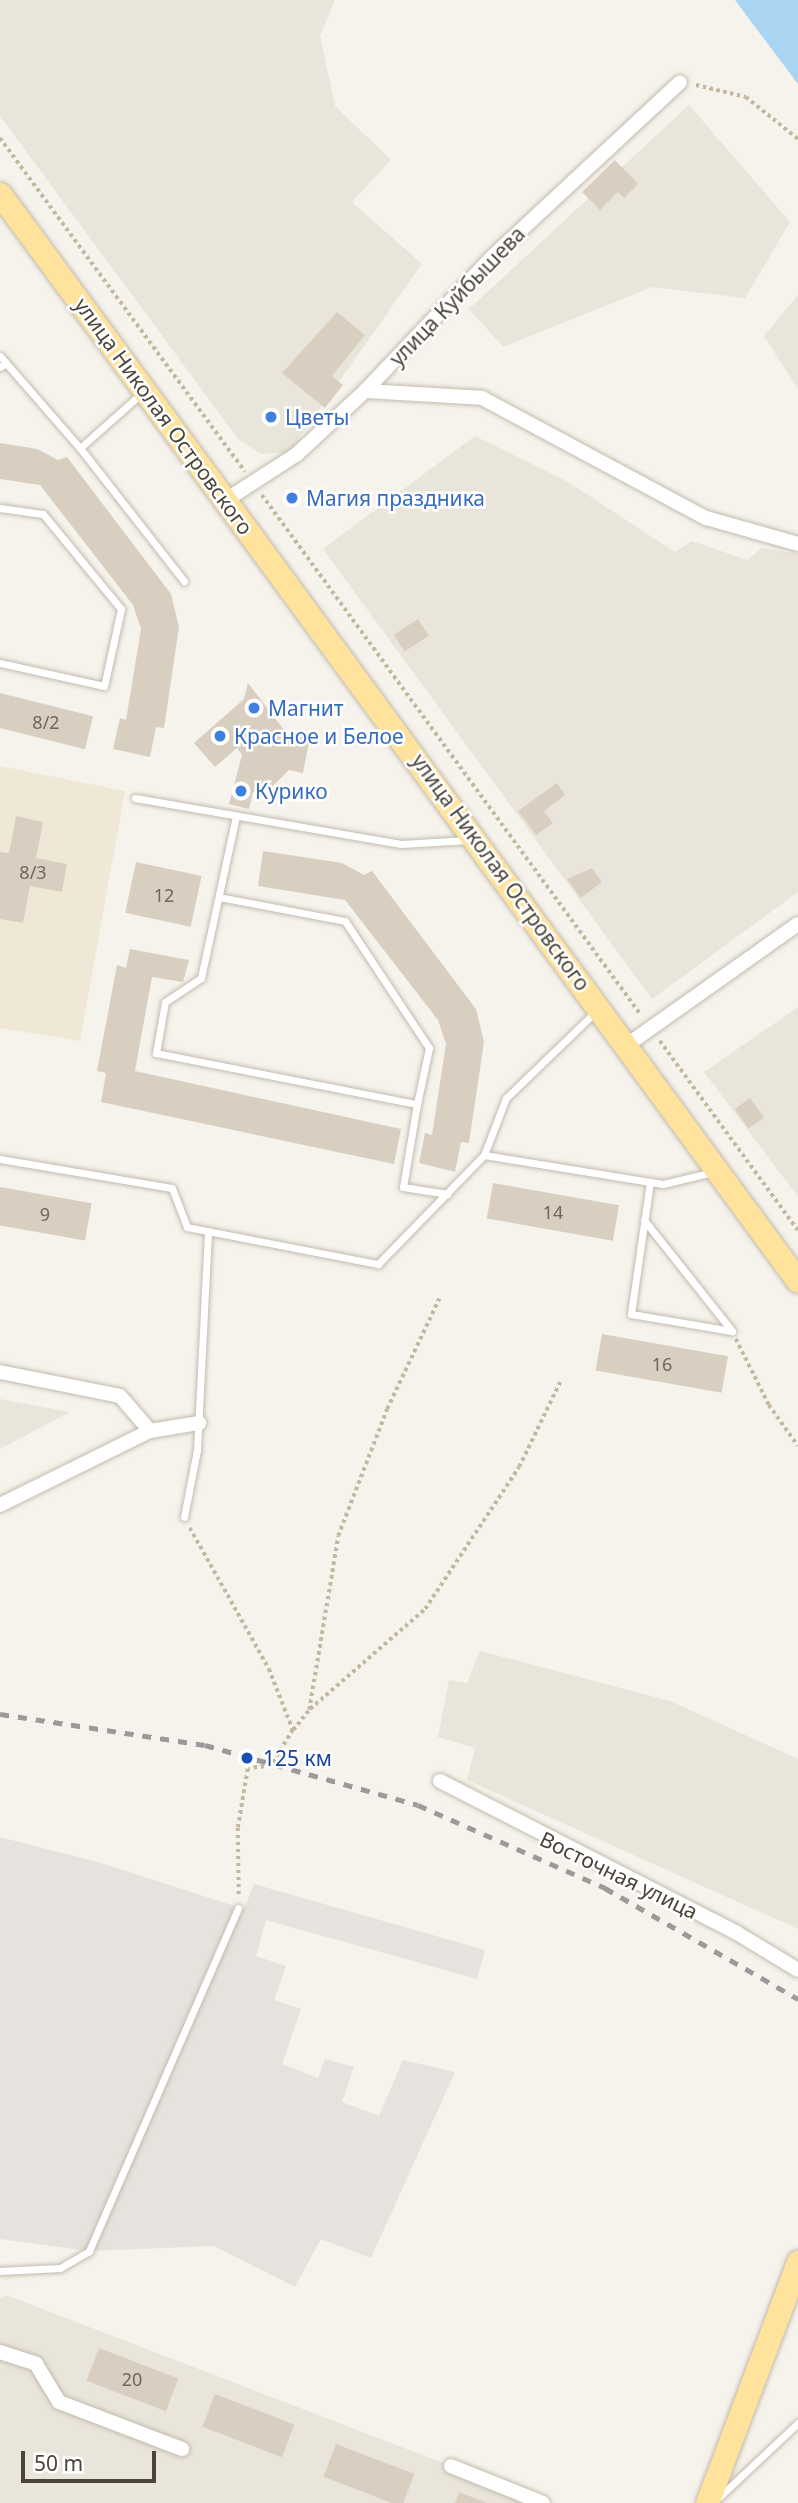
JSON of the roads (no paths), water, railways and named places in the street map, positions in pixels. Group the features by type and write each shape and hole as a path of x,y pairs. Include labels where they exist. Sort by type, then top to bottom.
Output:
{"main road":[{"name":"улица Николая Островского","path":"2,201 721,1170 798,1281"},
{"path":"707,2503 798,2262"}],"street":[{"name":"улица Куйбышева","path":"226,500 297,454 365,391 493,256 680,82"},
{"path":"365,391 482,398 706,518 798,544"},
{"path":"626,1045 798,924"},
{"path":"0,1372 120,1396 150,1431"},
{"path":"0,1505 150,1431 199,1423"},
{"name":"Восточная улица","path":"440,1781 737,1933 798,1970"},
{"path":"0,2351 36,2364 59,2402 182,2449"},
{"path":"451,2466 543,2503"}],"lane":[{"path":"0,356 3,365 80,448 184,581"},
{"path":"80,448 145,391"},
{"path":"0,508 43,514 121,609 104,686 0,663"},
{"path":"135,798 401,844 477,839"},
{"path":"236,816 201,978 165,1002 156,1053 417,1104"},
{"path":"219,897 345,921 429,1048 403,1187 447,1194"},
{"path":"0,1159 172,1188 187,1227 378,1265 484,1155 506,1098 600,1007"},
{"path":"484,1155 663,1184 721,1170"},
{"path":"644,1220 732,1331 631,1314 644,1220 650,1182"},
{"path":"184,1517 199,1423 208,1231"},
{"path":"0,2272 60,2268 89,2251 238,1908"},
{"path":"713,2503 798,2423"}],"water":[{"path":"735,0 798,0 798,84"}],"railway":[{"path":"0,1714 205,1745 418,1805 605,1888 798,1999"}],"place":[{"name":"Цветы","path":"271,417"},
{"name":"Магия праздника","path":"292,498"},
{"name":"Магнит","path":"254,708"},
{"name":"Красное и Белое","path":"220,736"},
{"name":"Курико","path":"241,791"},
{"name":"125 км","path":"247,1758"}]}
